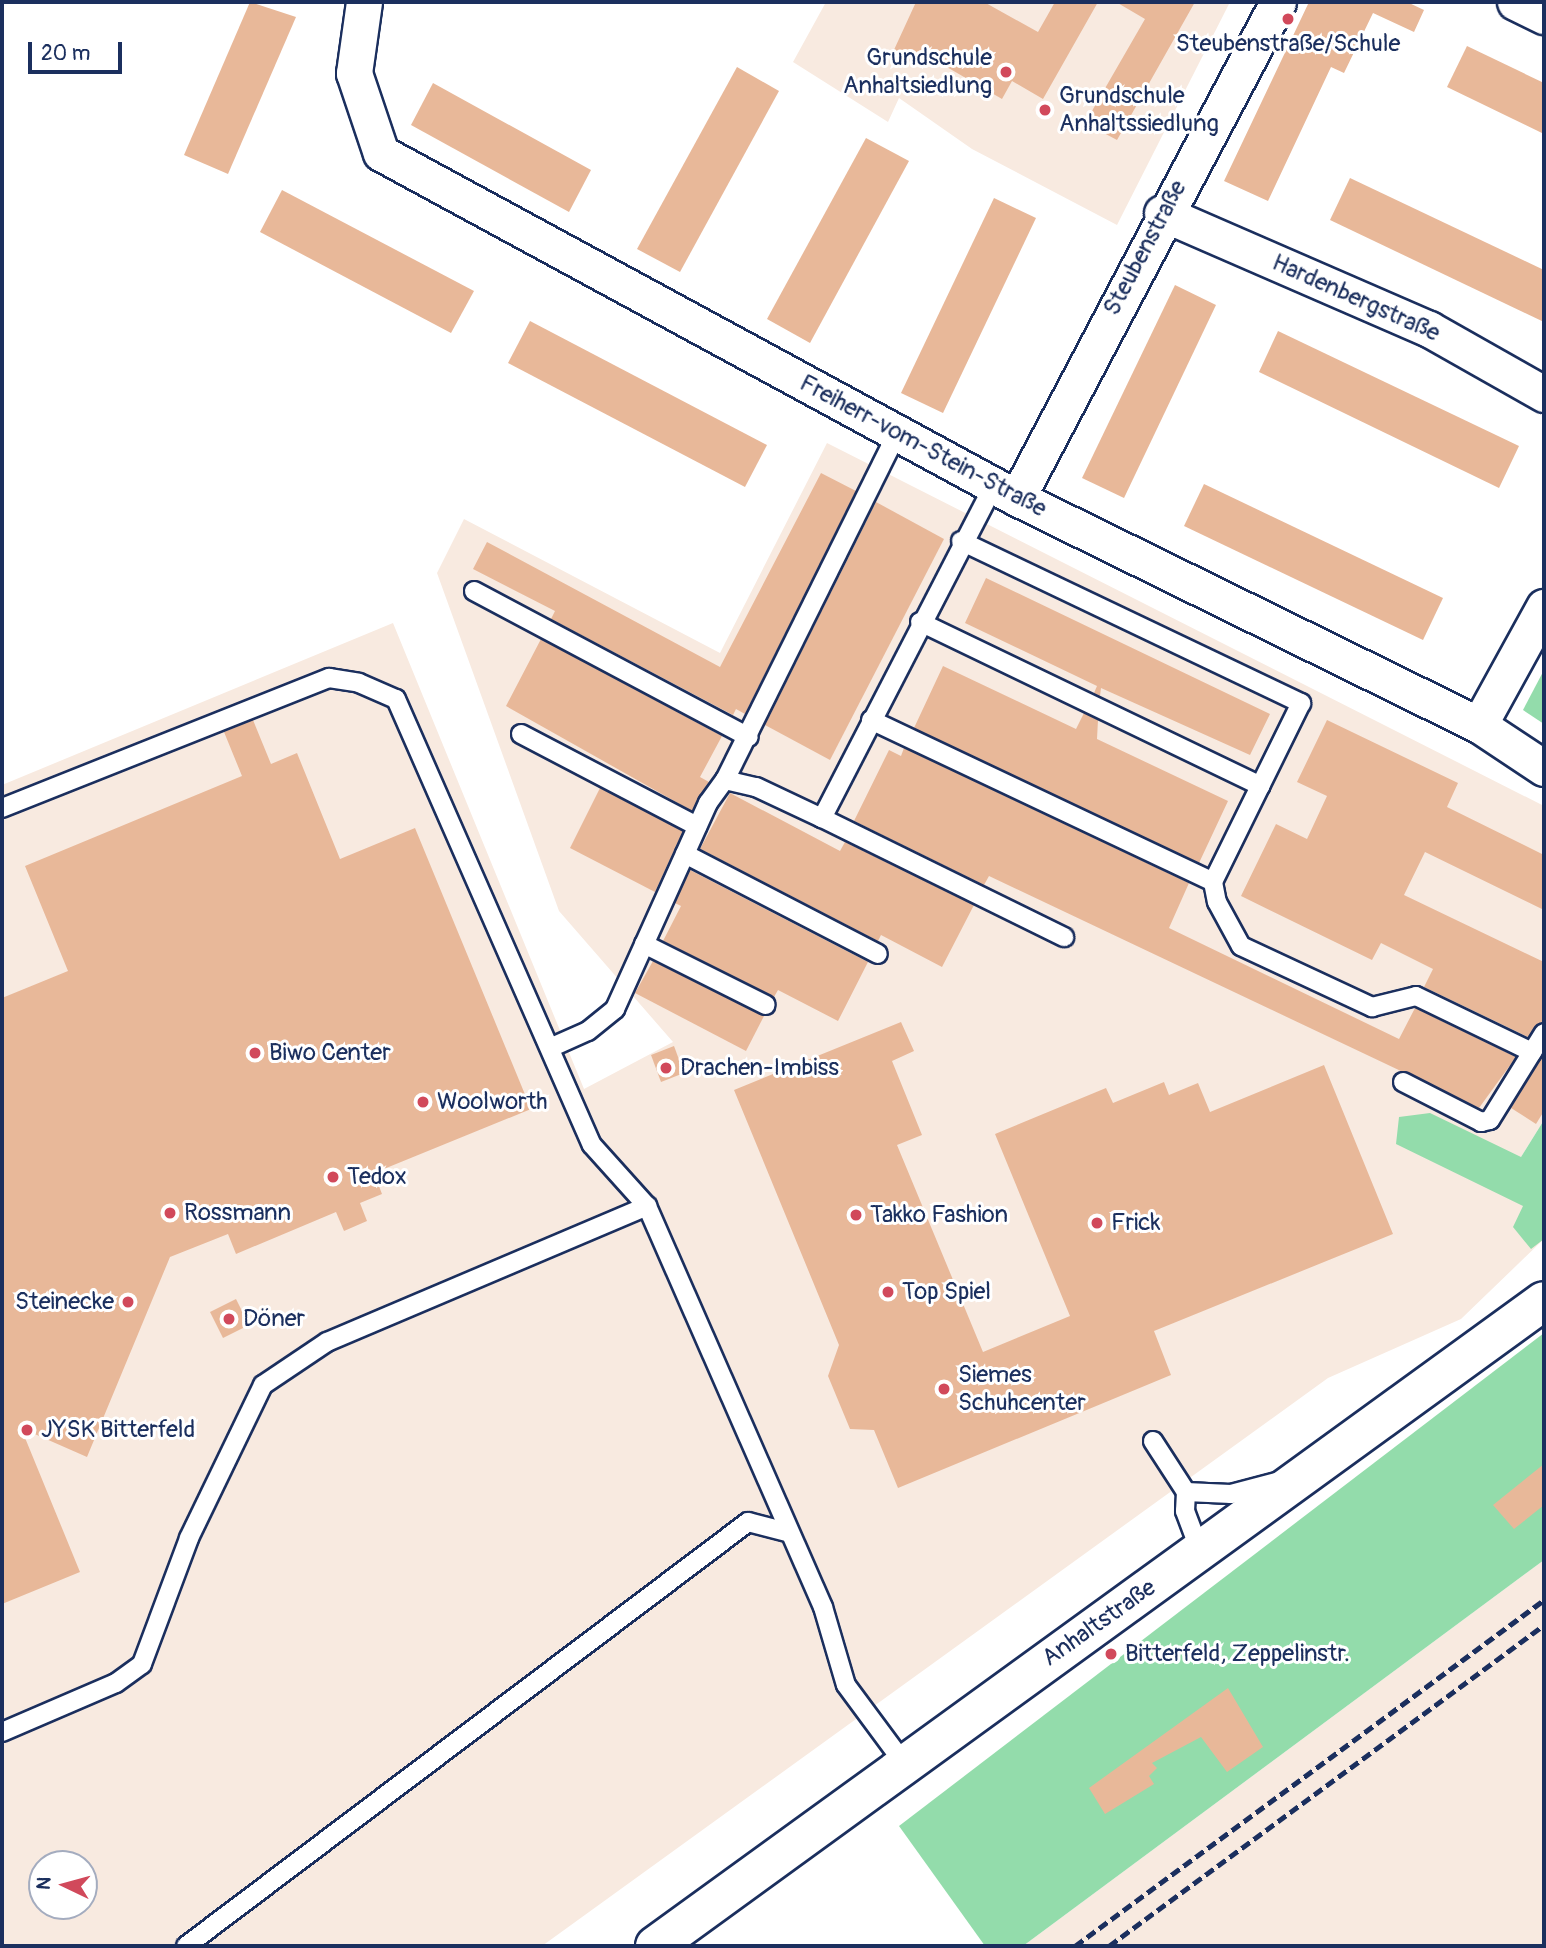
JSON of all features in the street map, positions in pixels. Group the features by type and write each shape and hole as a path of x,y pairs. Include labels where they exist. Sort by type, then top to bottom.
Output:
{"street":[{"name":"Freiherr-vom-Stein-Straße","path":"364,2 354,73 381,153 1005,491 1479,725 1544,768"},
{"name":"Steubenstraße","path":"1005,491 1279,2"},
{"path":"1515,2 1544,16"},
{"name":"Hardenbergstraße","path":"1162,213 1429,329 1544,394"},
{"path":"1479,725 1544,607"},
{"name":"Anhaltstraße","path":"655,1946 1544,1301"}],"lane":[{"path":"552,1047 588,1031 615,1009 697,826 749,737 897,433"},
{"path":"822,818 961,541 1005,491"},
{"path":"961,541 1301,703 1213,882 1217,902 1241,946 1372,1007 1416,996 1532,1052"},
{"path":"474,591 749,737"},
{"path":"920,622 1261,786"},
{"path":"2,808 328,678 359,683 396,699 552,1047 592,1145 647,1206 838,1645 846,1685 906,1766"},
{"path":"871,720 1213,882"},
{"path":"521,734 697,826"},
{"path":"725,780 822,818 1064,937"},
{"path":"685,854 878,954"},
{"path":"644,944 766,1005"},
{"path":"1402,1082 1481,1122 1490,1120 1544,1033"},
{"path":"2,1732 116,1683 142,1664 189,1538 264,1385 327,1342 647,1206"},
{"path":"1153,1441 1186,1492 1185,1510 1200,1551"},
{"path":"1186,1492 1231,1494 1301,1479"},
{"path":"186,1946 748,1522 787,1532"}],"shaded area":[{"name":"Grundschule Anhaltssiedlung","path":"826,2 1230,2 1117,225 972,149 899,98 888,122 793,62"},
{"path":"827,443 1544,806 1544,1120 1521,1157 1544,1239 1461,1319 1328,1378 542,1946 2,1946 2,785 393,623 584,1089 673,1042 559,911 437,573 464,519 720,653"},
{"path":"1544,1560 1544,1946 1023,1946"}],"green space":[{"path":"1544,670 1544,724 1523,710"},
{"path":"1430,1113 1521,1157 1544,1120 1544,1239 1531,1249 1513,1227 1523,1206 1396,1144 1399,1117"},
{"path":"1544,1333 1544,1560 1023,1946 985,1946 899,1826"}],"building":[{"path":"250,2 296,17 228,174 184,155"},
{"name":"Grundschule Anhaltsiedlung","path":"916,2 984,2 1038,32 1055,2 1098,2 1043,99 1012,81 1002,99 926,55 919,67 893,52"},
{"path":"1116,2 1195,2 1117,140 1085,123 1145,19"},
{"path":"1309,2 1407,2 1424,10 1414,32 1373,13 1344,73 1331,67 1268,201 1224,181"},
{"path":"1467,46 1544,83 1544,134 1447,87"},
{"path":"737,67 779,91 680,272 637,249"},
{"path":"433,83 591,170 569,212 411,125"},
{"path":"866,138 909,161 810,343 767,319"},
{"path":"1350,178 1544,270 1544,322 1330,220"},
{"path":"282,190 474,291 451,333 260,232"},
{"path":"994,198 1036,218 943,413 901,393"},
{"path":"1175,285 1216,305 1124,498 1082,478"},
{"path":"530,321 767,445 745,487 508,363"},
{"path":"1278,331 1519,446 1499,488 1259,372"},
{"path":"821,473 856,491 745,714 736,709 733,715 551,619 555,611 473,569 487,542 720,667"},
{"path":"1204,484 1443,598 1423,640 1184,526"},
{"path":"876,502 944,539 830,760 765,725"},
{"path":"986,578 1270,714 1250,755 1101,688 1100,696 1094,693 1097,686 965,623"},
{"path":"541,639 722,736 700,777 709,782 692,811 506,706"},
{"path":"943,666 1076,729 1084,713 1098,720 1097,739 1228,801 1199,863 914,728"},
{"name":"Biwo Center","path":"253,720 271,764 297,753 340,859 415,828 531,1109 374,1173 382,1194 360,1203 367,1221 344,1231 336,1212 236,1254 228,1234 170,1257 87,1457 21,1428 80,1572 2,1604 2,998 68,971 25,866 242,776 224,732"},
{"path":"1327,720 1458,783 1447,807 1544,855 1544,910 1425,852 1404,895 1544,962 1544,1022 1528,1037 1424,987 1433,969 1381,943 1372,960 1241,896 1276,824 1307,839 1327,796 1297,782"},
{"path":"904,748 1189,883 1169,928 1399,1039 1415,1008 1516,1057 1479,1108 989,876 984,885 854,821 889,750 901,756"},
{"path":"600,788 683,831 655,892 570,848"},
{"path":"730,793 840,851 845,842 974,905 942,967 881,935 878,941 700,849"},
{"path":"690,870 868,962 838,1021 778,990 774,997 663,941 681,906 675,903"},
{"path":"653,961 764,1016 746,1051 635,993"},
{"path":"901,1022 914,1051 892,1061 922,1135 897,1145 983,1352 1070,1316 995,1134 1106,1088 1113,1103 1164,1082 1169,1095 1198,1083 1210,1112 1324,1065 1393,1234 1154,1331 1171,1375 898,1488 874,1430 850,1429 828,1376 839,1345 734,1090"},
{"name":"Drachen-Imbiss","path":"674,1046 684,1073 661,1082 651,1055"},
{"path":"1544,1054 1544,1111 1536,1124 1511,1108"},
{"name":"Döner","path":"236,1299 249,1325 223,1338 210,1312"},
{"path":"1544,1464 1544,1505 1514,1529 1493,1505"},
{"path":"1228,1688 1263,1747 1227,1772 1201,1737 1152,1763 1157,1768 1149,1776 1154,1784 1105,1814 1089,1788"}],"railway":[{"path":"1075,1946 1544,1600"},
{"path":"1109,1946 1544,1625"}],"place":[{"name":"Steubenstraße/Schule","path":"1288,19"},
{"name":"Grundschule Anhaltsiedlung","path":"1006,72"},
{"name":"Grundschule Anhaltssiedlung","path":"1045,110"},
{"name":"Biwo Center","path":"255,1053"},
{"name":"Drachen-Imbiss","path":"666,1068"},
{"name":"Woolworth","path":"423,1102"},
{"name":"Tedox","path":"333,1177"},
{"name":"Rossmann","path":"170,1213"},
{"name":"Takko Fashion","path":"856,1215"},
{"name":"Frick","path":"1097,1223"},
{"name":"Top Spiel","path":"888,1292"},
{"name":"Steinecke","path":"128,1302"},
{"name":"Döner","path":"229,1319"},
{"name":"Siemes Schuhcenter","path":"944,1389"},
{"name":"JYSK Bitterfeld","path":"27,1430"},
{"name":"Bitterfeld, Zeppelinstr.","path":"1111,1654"}]}
